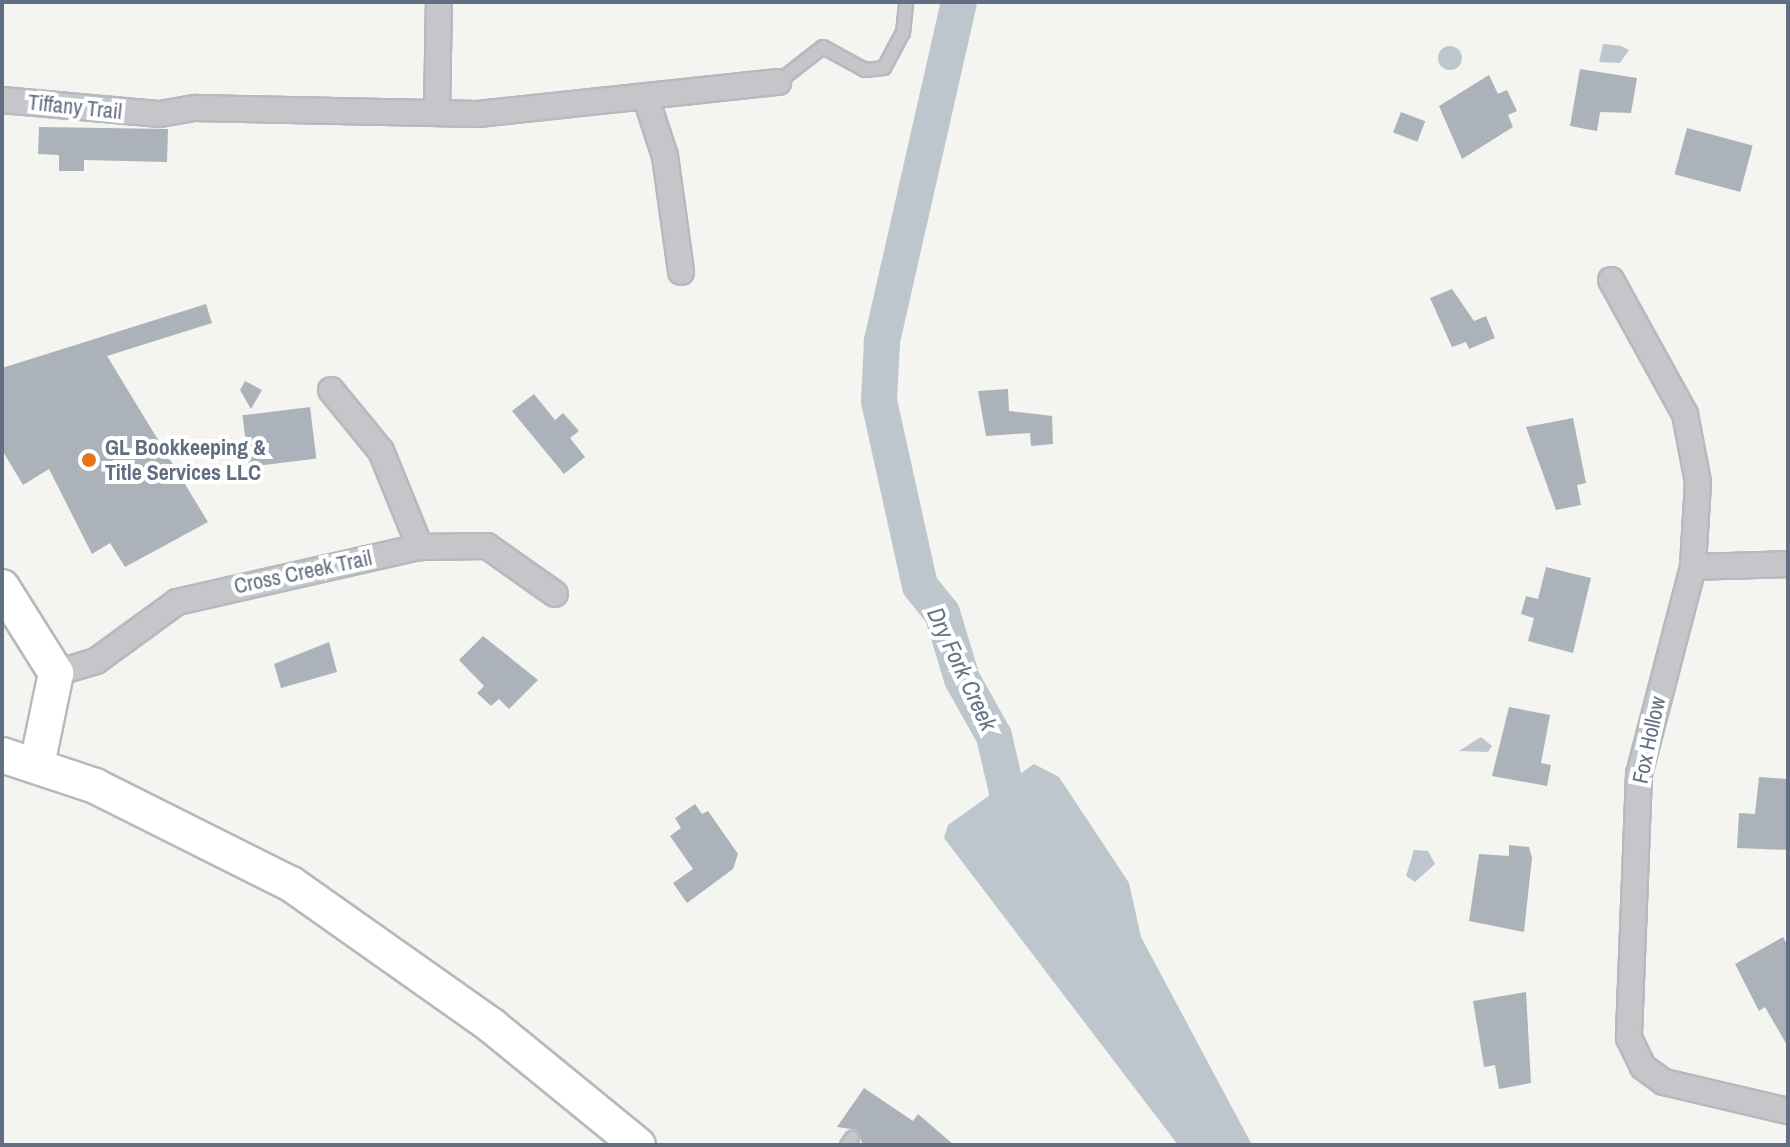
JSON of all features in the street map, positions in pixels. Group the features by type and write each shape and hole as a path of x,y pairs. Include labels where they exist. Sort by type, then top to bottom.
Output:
{"main road":[{"path":"2,587 56,673 37,765"},
{"path":"2,755 37,765 184,827 291,884 492,1026 638,1145"}],"street":[{"path":"437,112 439,2"},
{"name":"Tiffany Trail","path":"2,100 145,113 195,108 437,112 646,98 778,82"},
{"path":"646,98 665,156 681,272"},
{"name":"Fox Hollow","path":"1611,280 1685,414 1698,482 1693,567 1639,774 1629,1038 1643,1067 1664,1082 1788,1111"},
{"path":"331,390 381,451 420,547"},
{"name":"Cross Creek Trail","path":"56,673 96,661 177,602 420,547 487,546 555,594"},
{"path":"1693,567 1788,564"}],"lane":[{"path":"778,82 823,47 865,70 884,68 903,33 906,2"}],"shaded area":[{"path":"1603,44 1629,50 1620,63 1599,62"},
{"path":"1450,46 1461,53 1462,58 1455,69 1450,70 1439,63 1438,58 1445,47"},
{"path":"1481,737 1492,746 1488,752 1459,751"},
{"path":"1034,764 1059,777 1129,883 1141,937 1252,1145 1178,1145 944,838 948,825"},
{"path":"1414,850 1428,851 1435,864 1415,882 1406,876"}],"building":[{"path":"1580,69 1637,78 1631,113 1600,112 1597,131 1570,126"},
{"path":"1489,75 1498,94 1507,90 1517,111 1508,115 1513,127 1462,159 1439,106"},
{"path":"1401,112 1425,121 1417,142 1393,133"},
{"path":"39,127 168,129 167,162 84,160 84,171 59,171 59,155 38,154"},
{"path":"1687,128 1753,146 1740,192 1675,174"},
{"path":"1452,289 1474,321 1486,316 1495,338 1469,349 1466,342 1452,347 1430,298"},
{"name":"GL Bookkeeping & Title Services LLC","path":"206,304 212,323 107,356 208,522 125,567 110,543 92,554 49,469 23,485 2,450 2,368"},
{"path":"245,381 262,390 251,409 240,390"},
{"path":"1008,389 1009,411 1052,416 1053,444 1031,446 1030,433 986,436 978,391"},
{"path":"534,394 555,420 563,413 579,431 570,438 585,457 564,474 512,411"},
{"path":"310,407 316,459 249,467 243,415"},
{"path":"1573,418 1586,483 1577,485 1581,505 1556,510 1526,427"},
{"path":"1546,567 1591,578 1573,653 1528,641 1534,618 1521,614 1526,596 1538,599"},
{"path":"483,636 538,680 509,709 499,699 491,706 477,693 484,686 459,660"},
{"path":"329,642 337,672 281,688 274,664"},
{"path":"1509,707 1550,715 1541,763 1551,765 1547,786 1492,776"},
{"path":"1759,777 1788,779 1788,850 1737,848 1739,813 1755,814"},
{"path":"695,804 702,814 708,811 738,854 733,869 687,903 673,883 693,869 670,836 681,828 675,818"},
{"path":"1509,845 1529,847 1532,858 1524,932 1469,921 1479,854 1509,856"},
{"path":"1783,937 1788,946 1788,1047 1765,1007 1759,1011 1735,964"},
{"path":"1526,992 1531,1083 1499,1089 1495,1065 1484,1067 1473,1001"},
{"path":"864,1088 913,1121 918,1114 954,1145 863,1145 857,1130 837,1127"}],"waterway":[{"name":"Dry Fork Creek","path":"959,2 882,342 879,401 920,586 942,613 962,679 994,736 1016,831"}],"place":[{"name":"GL Bookkeeping & Title Services LLC","path":"89,460"}]}
